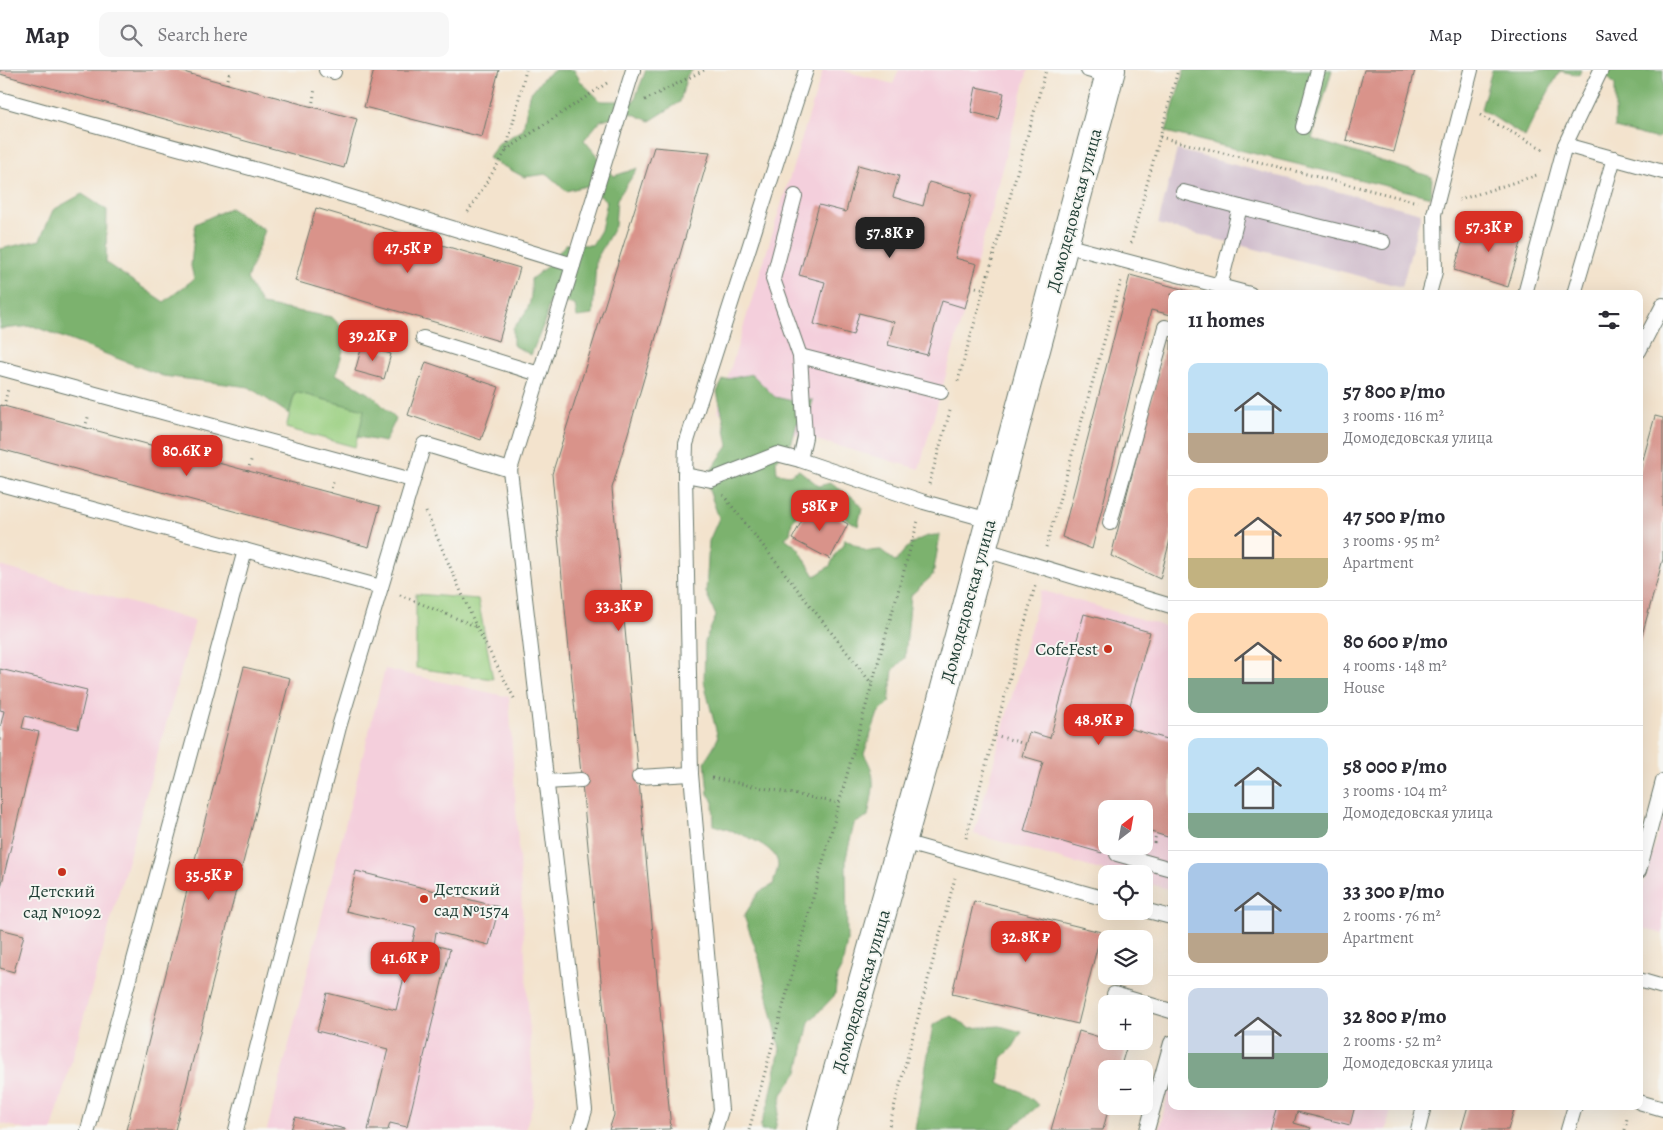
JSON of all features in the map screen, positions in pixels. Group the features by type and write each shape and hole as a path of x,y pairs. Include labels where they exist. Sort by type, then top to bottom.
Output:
{"street":[{"name":"Домодедовская улица","path":"821,1130 903,842 1065,245 1102,72"}],"lane":[{"path":"326,70 334,72 334,70"},
{"path":"579,1130 585,1110 510,470 632,70"},
{"path":"715,1130 721,1110 691,774 686,444 806,70"},
{"path":"1303,127 1318,70"},
{"path":"1430,290 1435,272 1434,214 1471,70"},
{"path":"1526,290 1565,145 1601,70"},
{"path":"0,99 305,183 573,265"},
{"path":"1565,145 1663,172"},
{"path":"1575,290 1614,158"},
{"path":"1183,192 1240,208 1383,242"},
{"path":"795,196 772,279 800,356 805,437 800,460"},
{"path":"1220,286 1240,208"},
{"path":"1065,245 1235,290"},
{"path":"1643,344 1663,306"},
{"path":"1110,523 1164,327 1168,328"},
{"path":"423,338 539,374"},
{"path":"800,356 941,392"},
{"path":"0,368 412,480"},
{"path":"236,1130 339,728 424,444 510,470"},
{"path":"685,475 711,480 778,454 924,502 990,520"},
{"path":"0,484 381,587"},
{"path":"982,549 1168,605"},
{"path":"88,1130 245,550"},
{"path":"639,777 691,774"},
{"path":"546,782 581,780"},
{"path":"1643,856 1663,782"},
{"path":"903,842 1098,897"},
{"path":"1121,855 1168,868"},
{"path":"1153,913 1168,917"},
{"path":"1643,981 1663,987"},
{"path":"1114,994 1168,1010"},
{"path":"1147,1130 1168,1054"},
{"path":"1643,1103 1663,1109"},
{"path":"1418,1130 1423,1110"},
{"path":"1568,1130 1574,1110"}],"path":[{"path":"227,84 230,70"},
{"path":"458,230 506,151 526,70"},
{"path":"639,103 704,70"},
{"path":"958,382 1046,70"},
{"path":"888,1130 994,735 1178,70"},
{"path":"506,151 610,81"},
{"path":"1462,106 1560,164"},
{"path":"1160,137 1436,207 1560,164"},
{"path":"971,286 984,289"},
{"path":"749,1130 950,410"},
{"path":"412,480 476,626 516,703"},
{"path":"711,480 872,684"},
{"path":"381,587 476,626"},
{"path":"994,735 1025,744"},
{"path":"691,774 839,803"}],"shaded area":[{"path":"823,70 841,70 893,84 899,70 1028,70 965,308 919,469 717,412"},
{"path":"1177,150 1421,213 1402,287 1158,224"},
{"name":"Детский сад №1092","path":"0,566 195,621 52,1130 26,1130 0,1123"},
{"path":"1041,590 1168,627 1168,889 1153,885 1153,865 1098,865 1098,869 974,834"},
{"name":"Детский сад №1574","path":"385,669 509,697 534,1101 525,1130 267,1130"},
{"path":"1663,815 1663,934 1643,928 1643,888"},
{"path":"1168,1095 1168,1110 1391,1110 1386,1130 1159,1130"}],"green space":[{"path":"555,70 574,70 581,82 601,101 634,101 646,70 693,70 687,75 680,102 650,121 631,113 601,120 584,140 614,176 638,168 617,199 615,226 596,260 593,315 577,317 575,305 550,299 545,321 531,355 513,345 513,328 529,306 531,279 545,268 566,244 592,245 601,230 607,201 586,186 566,191 547,174 524,177 488,158 499,143 523,130 529,95 544,77"},
{"path":"1184,70 1332,70 1312,139 1432,177 1431,197 1166,132"},
{"path":"1492,70 1581,70 1579,75 1560,71 1525,137 1481,109"},
{"path":"1610,70 1663,70 1663,134 1658,139 1615,128 1615,85 1607,76"},
{"path":"82,194 107,210 106,263 164,302 194,279 191,266 195,224 230,208 265,230 247,279 262,305 332,317 348,334 336,374 374,397 396,419 385,442 358,437 364,410 295,392 289,414 249,387 163,376 33,326 0,329 0,249 40,240 53,210"},
{"path":"752,374 775,397 793,401 813,400 809,416 797,423 792,442 776,461 777,473 789,475 799,470 819,486 830,483 854,498 862,507 858,526 822,503 811,500 792,522 790,534 785,538 798,548 815,576 830,566 836,553 844,545 845,539 866,551 881,550 896,562 914,542 933,535 940,535 933,575 911,595 905,658 893,670 889,703 878,713 864,754 873,777 873,791 868,816 854,824 846,858 847,941 842,967 837,976 835,995 809,1022 798,1072 782,1094 775,1130 761,1130 761,1124 769,1103 780,1049 759,958 744,916 759,892 773,885 778,866 776,858 771,851 763,845 714,825 713,801 708,794 705,762 718,738 704,682 705,641 716,616 706,592 709,541 719,518 705,479 728,446 717,392 723,380"},
{"path":"295,392 365,410 355,447 286,428"},
{"path":"416,594 478,599 493,679 416,668"},
{"path":"951,1016 969,1028 1000,1026 1022,1032 1013,1047 1002,1058 999,1083 1021,1091 1039,1105 1010,1130 915,1130 933,1025"}],"building":[{"path":"0,70 176,70 357,119 344,168 0,74"},
{"path":"374,70 499,70 482,137 364,107"},
{"path":"1364,70 1415,70 1394,152 1346,140"},
{"path":"976,87 1004,93 998,119 971,112"},
{"path":"654,147 710,152 612,488 671,1129 609,1130 614,1115 552,474"},
{"path":"858,165 899,176 893,197 923,206 929,182 972,194 955,258 977,264 965,308 942,301 927,355 888,345 894,322 859,313 853,335 814,324 825,282 799,275 819,205 846,212"},
{"path":"316,208 520,268 499,341 295,281"},
{"path":"1469,220 1523,236 1508,287 1454,270"},
{"path":"1130,275 1185,290 1168,290 1168,314 1151,310 1092,549 1062,537"},
{"path":"1167,339 1168,548 1160,579 1111,556"},
{"path":"362,346 391,354 384,379 355,371"},
{"path":"426,362 499,387 481,440 408,415"},
{"path":"0,405 380,506 369,547 0,449"},
{"path":"1655,416 1663,418 1663,559 1643,632 1643,460"},
{"path":"811,504 848,524 830,559 792,539"},
{"path":"1084,614 1150,632 1124,727 1168,739 1168,837 1153,833 1153,800 1098,800 1098,852 1024,831 1043,762 1022,756 1029,732 1050,738"},
{"path":"244,667 290,678 186,1087 175,1130 126,1130"},
{"path":"0,669 87,690 78,729 25,716 22,728 39,732 1,887 0,728 4,711 0,710"},
{"path":"356,871 499,907 489,945 436,932 434,945 450,949 407,1127 390,1123 388,1130 368,1130 388,1049 317,1031 327,993 396,1010 416,928 346,911"},
{"path":"974,901 1098,931 1098,944 1078,1024 952,994"},
{"path":"0,929 24,935 14,972 0,968"},
{"path":"1079,1031 1098,1037 1098,1050 1126,1050 1123,1060 1098,1060 1098,1115 1107,1115 1103,1130 1051,1130"},
{"path":"1276,1110 1354,1110 1350,1125 1297,1112 1294,1123 1311,1128 1310,1130 1270,1130"},
{"path":"1467,1110 1514,1110 1508,1130 1461,1130"},
{"path":"295,1117 345,1129 345,1130 291,1130"}],"place":[{"name":"CofeFest","path":"1108,649"},
{"name":"Детский сад №1092","path":"62,872"},
{"name":"Детский сад №1574","path":"424,899"}]}
